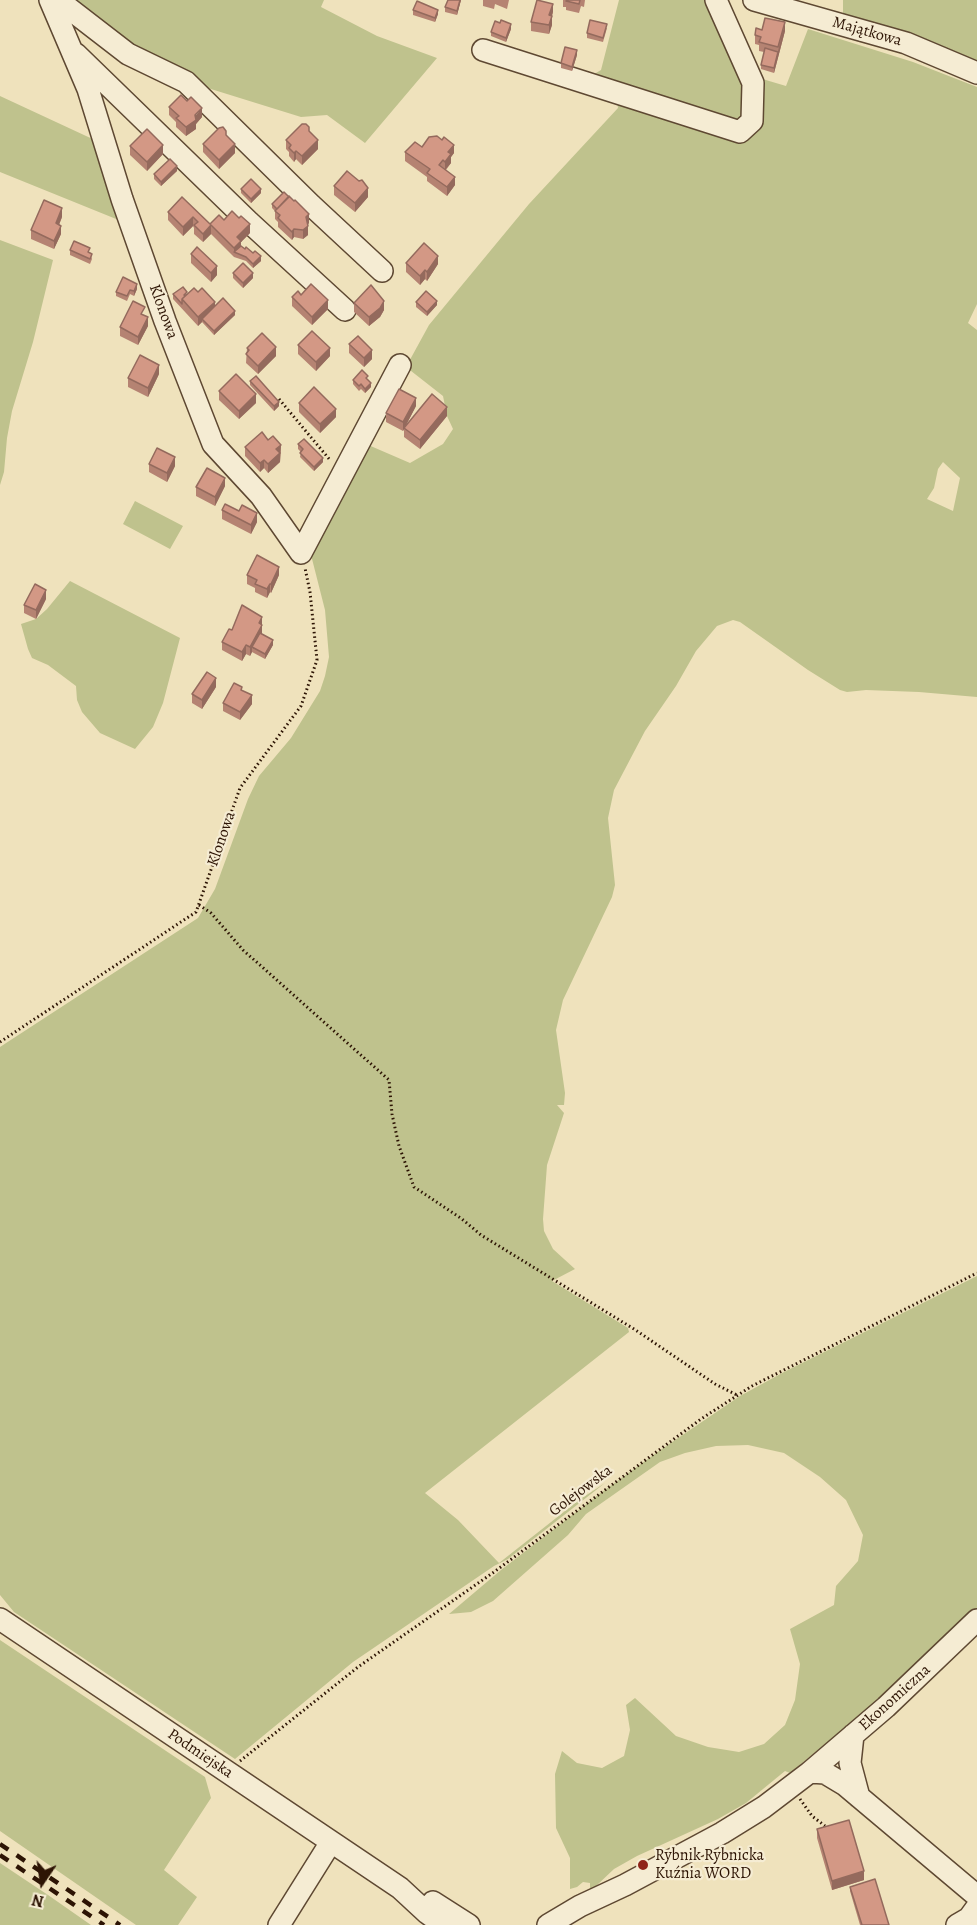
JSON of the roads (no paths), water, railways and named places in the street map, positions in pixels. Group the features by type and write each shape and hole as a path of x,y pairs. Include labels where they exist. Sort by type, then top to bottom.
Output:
{"street":[{"name":"Klonowa","path":"50,0 88,89 122,199 165,321 213,444 261,496 301,553 400,365"},
{"path":"58,0 128,54 186,82 382,271"},
{"path":"483,50 740,132 752,121 753,83 716,0"},
{"name":"Majątkowa","path":"754,0 906,43 977,73"},
{"name":"Klonowa","path":"69,47 249,222 345,310"},
{"name":"Podmiejska","path":"0,1619 400,1888 444,1925"},
{"name":"Ekonomiczna","path":"548,1925 747,1818 810,1772 853,1735 921,1676 977,1620"},
{"path":"853,1735 850,1763 859,1797"},
{"path":"810,1772 832,1776 977,1896"},
{"path":"279,1925 331,1842"},
{"name":"Ekonomiczna","path":"574,1925 625,1885"},
{"name":"Podmiejska","path":"400,1888 434,1903 469,1925"},
{"path":"957,1925 969,1918 977,1907"}],"railway":[{"path":"0,1844 120,1925"},
{"path":"0,1855 104,1925"}],"place":[{"name":"Rybnik Rybnicka Kuźnia WORD","path":"643,1865"}]}
